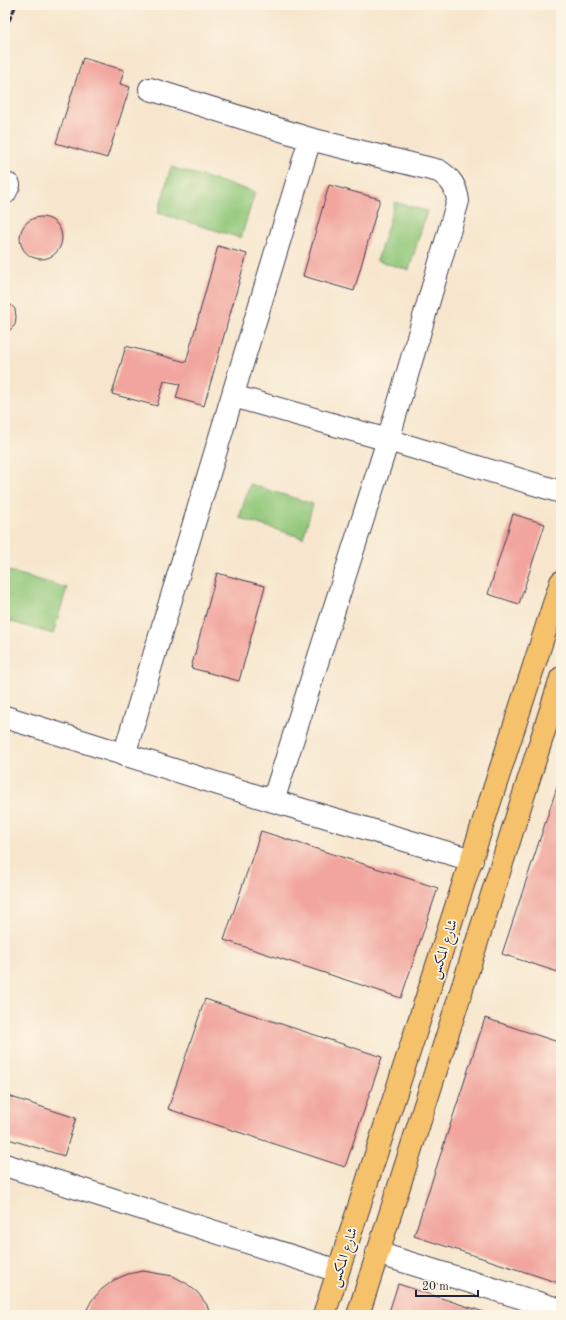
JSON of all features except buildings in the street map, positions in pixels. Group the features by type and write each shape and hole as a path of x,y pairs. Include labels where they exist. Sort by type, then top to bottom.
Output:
{"main road":[{"name":"شارع المكس","path":"324,1315 561,582"},
{"path":"358,1315 559,689"}],"lane":[{"path":"150,89 310,140 439,171 451,180 456,191 458,201 388,440 273,801"},
{"path":"124,754 310,140"},
{"path":"233,396 388,440 561,492"},
{"path":"5,717 273,801 472,860"},
{"path":"5,1165 338,1271"},
{"path":"378,1253 561,1310"}],"green space":[{"path":"171,167 255,192 241,238 158,213"},
{"path":"395,202 427,211 409,270 377,261"},
{"path":"250,484 313,504 303,538 239,518"},
{"path":"5,570 67,588 53,634 5,620"}],"railway":[{"path":"5,29 16,5"}]}
